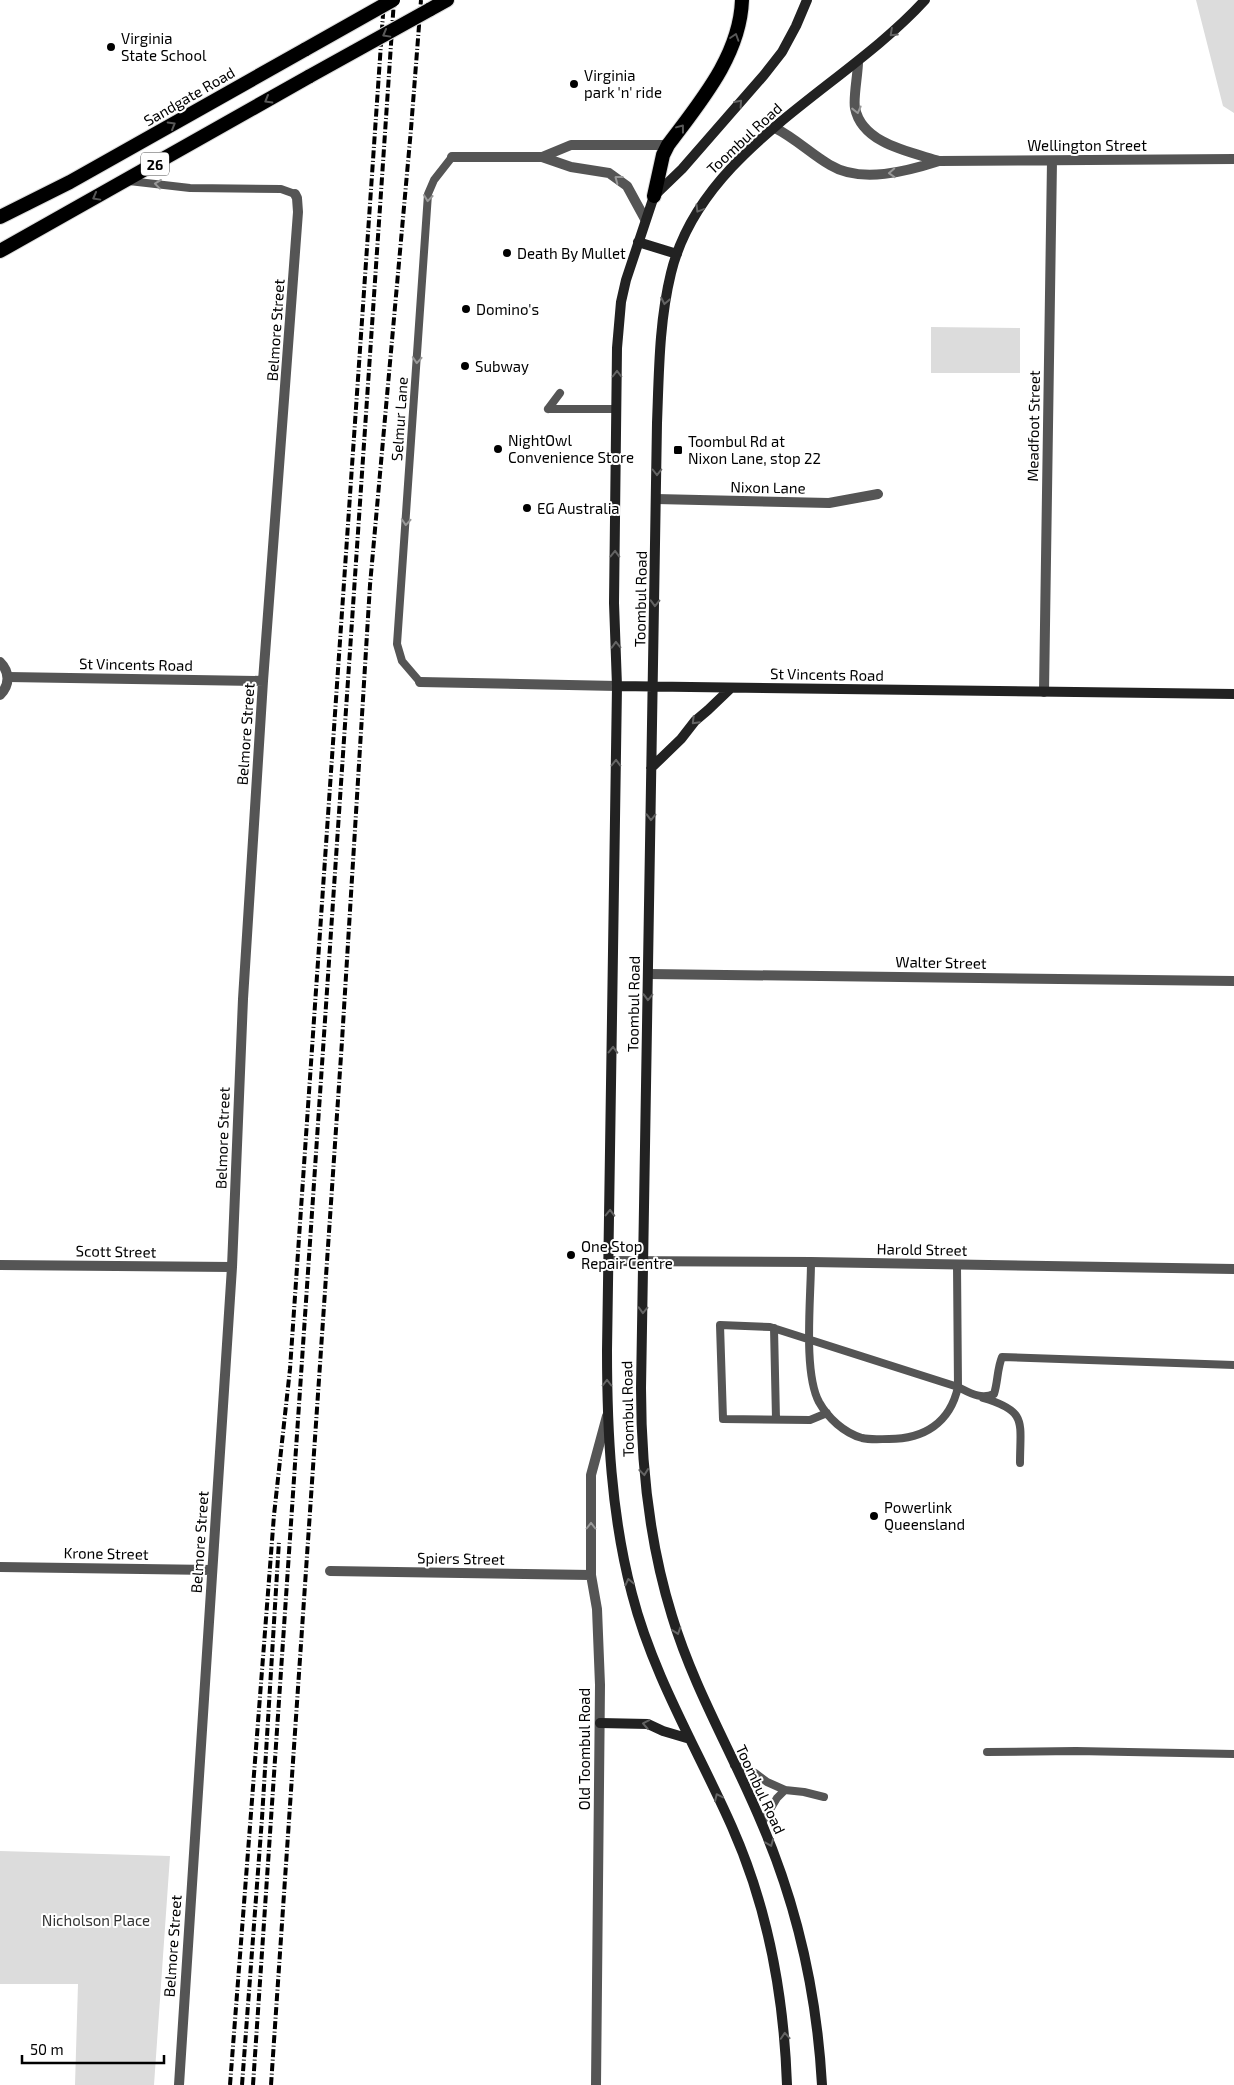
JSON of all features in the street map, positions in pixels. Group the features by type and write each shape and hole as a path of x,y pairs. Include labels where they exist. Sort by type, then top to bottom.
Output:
{"highway":[{"name":"Sandgate Road","path":"0,216 70,182 393,0"},
{"name":"26","path":"0,250 447,0"},
{"path":"654,196 663,155 668,145 709,88 730,51 740,24 742,0"}],"main road":[{"name":"Toombul Road","path":"787,2085 784,2018 777,1977 759,1906 732,1829 659,1671 632,1595 622,1546 610,1458 607,1416 617,686 614,603 617,348 621,302 645,219 654,196 682,169 782,52 808,0"},
{"name":"Toombul Road","path":"822,2085 815,2008 788,1893 762,1823 714,1724 683,1649 672,1616 653,1538 643,1461 641,1426 660,324 671,272 677,254 696,213 716,183 775,128 884,41 925,0"},
{"path":"638,242 677,254"},
{"name":"St Vincents Road","path":"617,686 1234,694"},
{"path":"651,768 681,739 695,721 731,688"},
{"path":"600,1723 648,1724 663,1731 690,1739"}],"street":[{"name":"Wellington Street","path":"858,62 855,107 862,124 879,139 892,146 940,161"},
{"name":"Wellington Street","path":"775,128 799,142 832,167 850,173 903,172 940,161 1234,159"},
{"path":"542,157 571,145 668,145"},
{"path":"452,157 542,157 571,167 609,173 627,186 645,219"},
{"name":"Meadfoot Street","path":"1044,692 1052,161"},
{"name":"Belmore Street","path":"179,2085 232,1267 243,999 263,681 298,212 295,194"},
{"name":"Nixon Lane","path":"656,499 829,503 878,494"},
{"path":"0,662 6,670 8,677 4,691 0,695"},
{"name":"St Vincents Road","path":"8,677 263,681"},
{"name":"St Vincents Road","path":"420,682 617,686"},
{"name":"Walter Street","path":"648,974 1234,981"},
{"name":"Harold Street","path":"609,1261 811,1262 1234,1269"},
{"name":"Scott Street","path":"0,1265 232,1267"},
{"name":"Old Toombul Road","path":"596,2085 600,1723 597,1609 591,1575 591,1475 607,1416"},
{"name":"Krone Street","path":"0,1567 212,1570"},
{"name":"Spiers Street","path":"330,1572 591,1575"}],"lane":[{"name":"Selmur Lane","path":"420,682 402,661 397,644 428,194 434,180 452,157"},
{"path":"126,180 190,188 281,188 295,194"},
{"path":"560,393 548,408 617,409"},
{"path":"811,1262 810,1340 813,1383 819,1401 837,1424 851,1434 863,1438 905,1439 926,1432 939,1422 955,1400 958,1387 957,1264"},
{"path":"827,1413 810,1420 723,1418 720,1325 774,1328 958,1387 980,1397 998,1402 1017,1414 1020,1423 1020,1463"},
{"path":"774,1328 776,1419"},
{"path":"980,1397 988,1397 994,1394 997,1385 997,1369 1002,1357 1234,1365"},
{"path":"987,1752 1076,1751 1234,1754"},
{"path":"734,1765 755,1773 766,1782 785,1790 824,1797"},
{"path":"762,1823 777,1798 785,1790"}],"green space":[{"path":"1196,0 1234,0 1234,113 1223,106"},
{"path":"931,327 1020,328 1020,373 931,373"},
{"name":"Nicholson Place","path":"0,1851 170,1856 154,2085 75,2085 78,1984 0,1984"}],"railway":[{"path":"230,2085 274,1515 290,1369 384,0"},
{"path":"253,2085 394,0"},
{"path":"271,2085 342,1041 370,585 421,0"},
{"path":"242,2085 262,1818 279,1541"}],"place":[{"name":"Virginia State School","path":"111,47"},
{"name":"Virginia park 'n' ride","path":"574,84"},
{"name":"Death By Mullet","path":"507,253"},
{"name":"Domino's","path":"466,309"},
{"name":"Subway","path":"465,366"},
{"name":"NightOwl Convenience Store","path":"498,449"},
{"name":"Toombul Rd at Nixon Lane, stop 22","path":"678,450"},
{"name":"EG Australia","path":"527,508"},
{"name":"One Stop Repair Centre","path":"571,1255"},
{"name":"Powerlink Queensland","path":"874,1516"}]}
